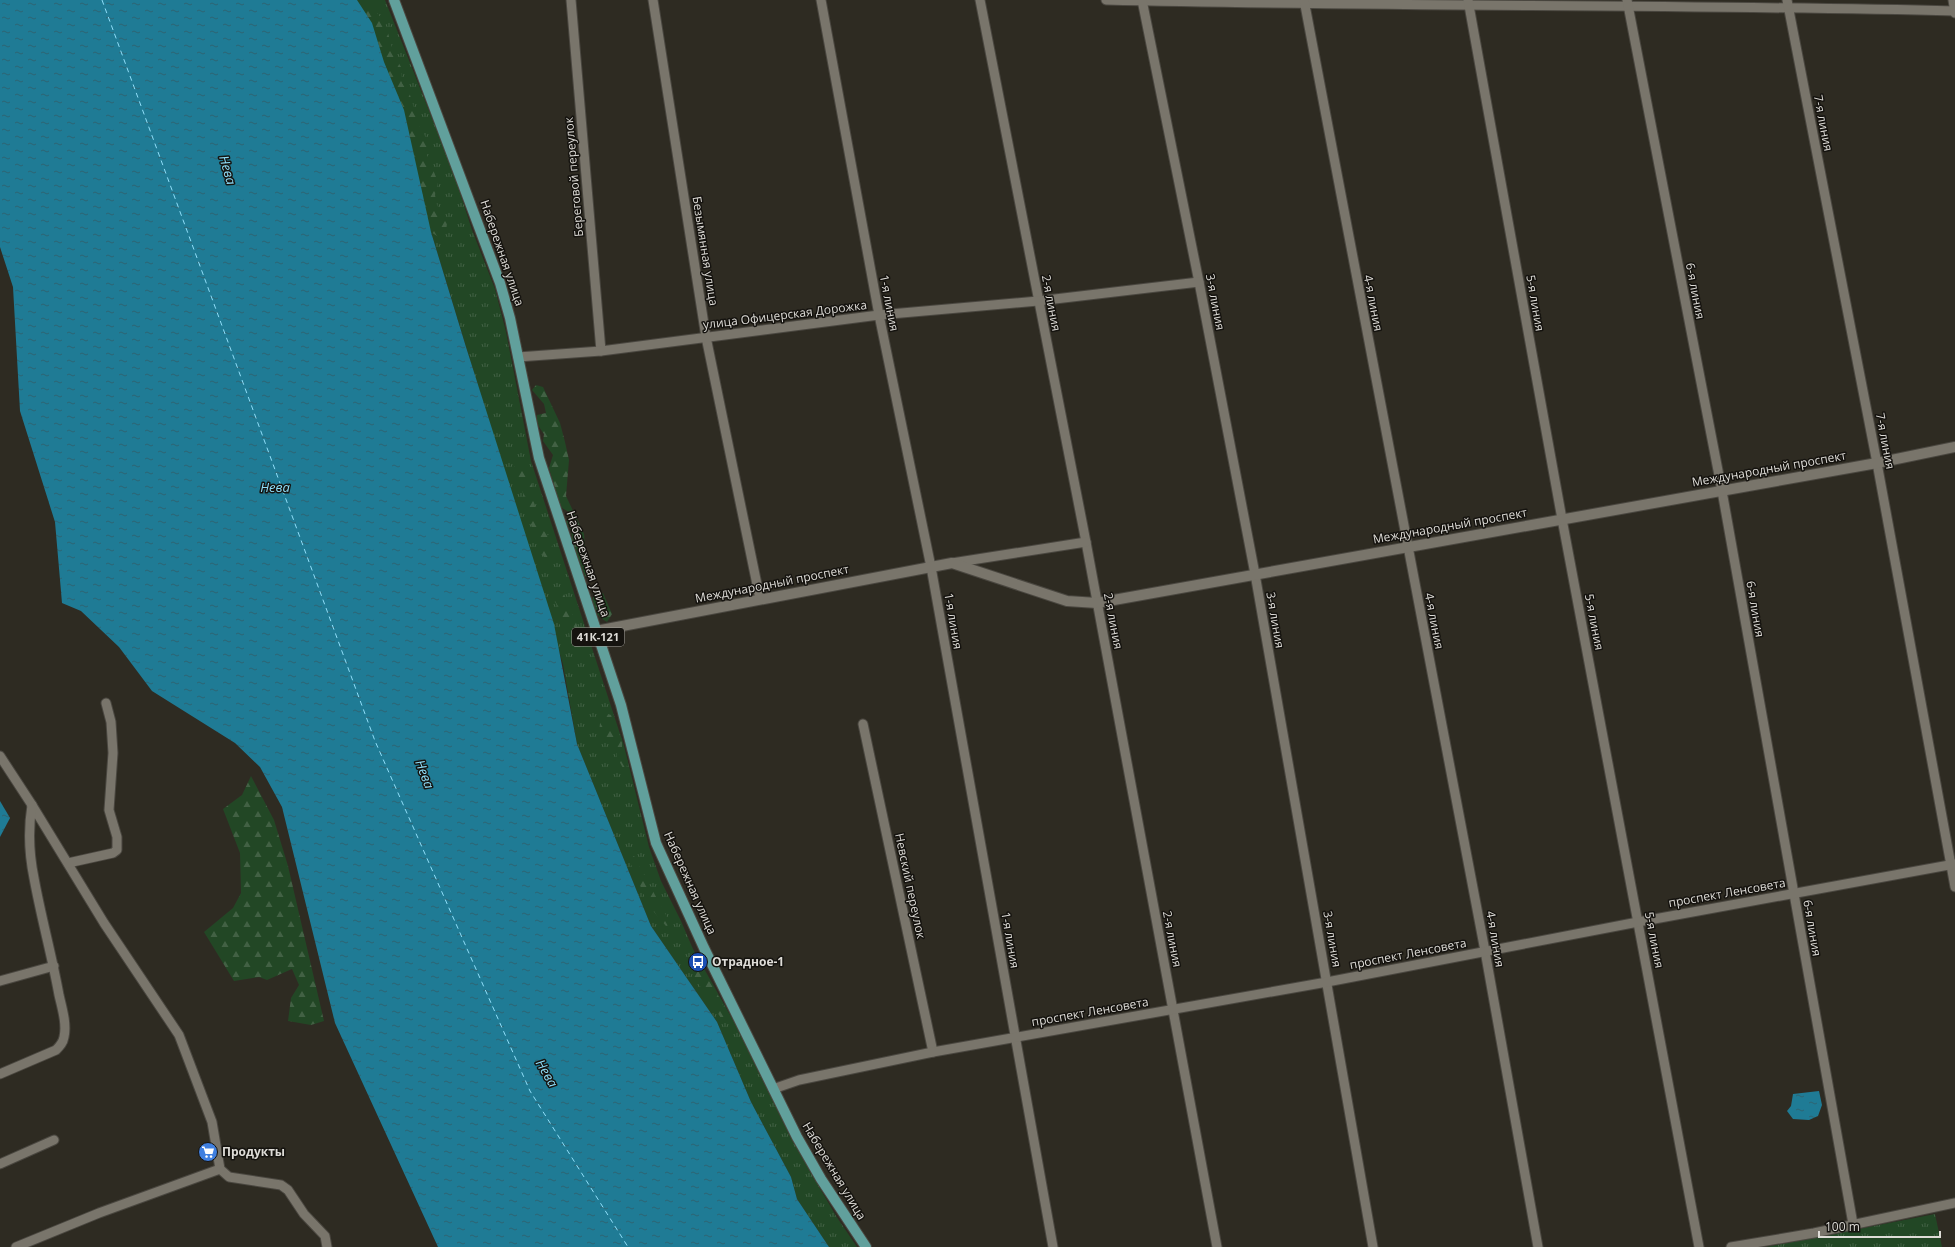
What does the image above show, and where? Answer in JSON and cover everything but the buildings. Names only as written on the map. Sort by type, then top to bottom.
[{"type":"main road","name":"Набережная улица","points":[[394,0],[491,257],[510,318],[539,458],[633,748],[656,844],[704,948],[797,1137],[821,1179],[866,1247]]},
{"type":"street","name":"Береговой переулок","points":[[571,0],[601,351]]},
{"type":"street","name":"Безымянная улица","points":[[653,0],[706,337],[760,599]]},
{"type":"street","name":"1-я линия","points":[[821,0],[879,316],[931,567],[1053,1247]]},
{"type":"street","name":"2-я линия","points":[[980,0],[1086,542],[1217,1247]]},
{"type":"street","points":[[1106,0],[1468,3],[1787,3],[1955,12],[1953,0]]},
{"type":"street","name":"3-я линия","points":[[1142,0],[1199,282],[1255,574],[1374,1247]]},
{"type":"street","name":"4-я линия","points":[[1304,2],[1485,951],[1538,1247]]},
{"type":"street","name":"5-я линия","points":[[1468,3],[1562,519],[1699,1247]]},
{"type":"street","name":"6-я линия","points":[[1627,3],[1722,491],[1853,1224]]},
{"type":"street","name":"7-я линия","points":[[1787,3],[1877,463],[1953,864],[1955,887]]},
{"type":"street","name":"улица Офицерская Дорожка","points":[[518,357],[601,351],[879,316],[1199,282]]},
{"type":"street","name":"Международный проспект","points":[[952,563],[1067,601],[1097,603],[1877,463],[1955,446]]},
{"type":"street","name":"Международный проспект","points":[[596,631],[952,563],[1086,542]]},
{"type":"street","points":[[68,863],[113,853],[117,850],[117,837],[109,810],[113,753],[111,722],[106,703]]},
{"type":"street","name":"Невский переулок","points":[[863,724],[933,1052]]},
{"type":"street","points":[[0,756],[32,805],[104,923],[179,1035],[212,1122],[220,1169],[229,1177],[282,1185],[288,1190],[304,1214],[325,1236],[326,1247]]},
{"type":"street","points":[[0,1074],[56,1050],[62,1044],[64,1036],[64,1021],[54,966],[33,871],[29,842],[32,805]]},
{"type":"street","name":"проспект Ленсовета","points":[[773,1088],[799,1080],[933,1052],[1327,982],[1638,922],[1953,864]]},
{"type":"street","points":[[0,981],[54,966]]},
{"type":"street","points":[[0,1164],[54,1140]]},
{"type":"street","points":[[16,1247],[99,1213],[220,1169]]},
{"type":"street","points":[[1731,1247],[1772,1241],[1955,1203]]},
{"type":"green space","points":[[357,0],[385,0],[453,171],[472,230],[495,289],[506,332],[531,461],[624,746],[649,847],[661,881],[693,949],[734,1022],[792,1140],[836,1216],[857,1247],[829,1247],[797,1199],[791,1177],[751,1102],[717,1022],[651,926],[577,744],[563,664],[431,232]]},
{"type":"green space","points":[[357,0],[368,0],[369,4],[385,22],[394,55],[401,67],[402,83],[410,95],[420,128],[425,136],[428,147],[427,155],[438,182],[435,195],[437,205],[447,223],[446,232],[440,238],[431,232],[404,110],[384,62],[372,23]]},
{"type":"green space","points":[[536,385],[543,387],[560,423],[569,460],[566,496],[584,534],[585,549],[592,573],[588,577],[585,576],[573,545],[571,530],[566,522],[570,517],[569,512],[562,508],[549,468],[553,455],[543,441],[544,434],[537,423],[537,415],[546,413],[544,404],[532,390]]},
{"type":"green space","points":[[516,462],[525,464],[528,470],[532,483],[537,518],[539,524],[552,543],[552,557],[549,559],[545,558],[539,550],[527,515],[525,498],[514,467]]},
{"type":"green space","points":[[554,588],[558,589],[564,594],[581,635],[584,646],[582,651],[579,652],[573,647],[568,629],[560,627],[560,610],[552,597]]},
{"type":"green space","points":[[603,593],[612,614],[607,622],[597,614],[593,608],[592,601],[593,597]]},
{"type":"green space","points":[[605,713],[611,715],[615,727],[622,739],[622,750],[628,761],[626,769],[623,768],[617,757],[616,744],[601,734],[600,723]]},
{"type":"green space","points":[[251,776],[274,820],[288,866],[324,1021],[311,1025],[288,1021],[291,998],[299,985],[292,969],[267,980],[259,977],[234,981],[204,932],[233,908],[241,893],[240,853],[223,809],[242,795]]},
{"type":"green space","points":[[634,856],[669,921],[669,925],[666,926],[649,906],[629,860]]},
{"type":"green space","points":[[694,966],[704,974],[715,990],[726,1013],[727,1019],[721,1018],[694,977],[691,969]]},
{"type":"green space","points":[[1935,1214],[1942,1247],[1766,1247]]},
{"type":"water","name":"Нева","points":[[0,0],[357,0],[372,23],[384,62],[404,110],[431,232],[554,624],[577,744],[651,926],[717,1022],[751,1102],[791,1177],[797,1199],[829,1247],[438,1247],[335,1023],[282,807],[260,767],[235,743],[152,691],[119,647],[81,611],[62,603],[55,522],[20,411],[13,287],[0,247]]},
{"type":"water","points":[[0,801],[10,818],[0,837]]},
{"type":"water","points":[[1819,1091],[1822,1105],[1818,1116],[1809,1120],[1793,1119],[1787,1111],[1791,1106],[1793,1094]]},
{"type":"ferry route","points":[[102,0],[375,741],[530,1091],[628,1247]]},
{"type":"place","name":"Отрадное-1","points":[[698,962]]},
{"type":"place","name":"Продукты","points":[[208,1152]]}]
